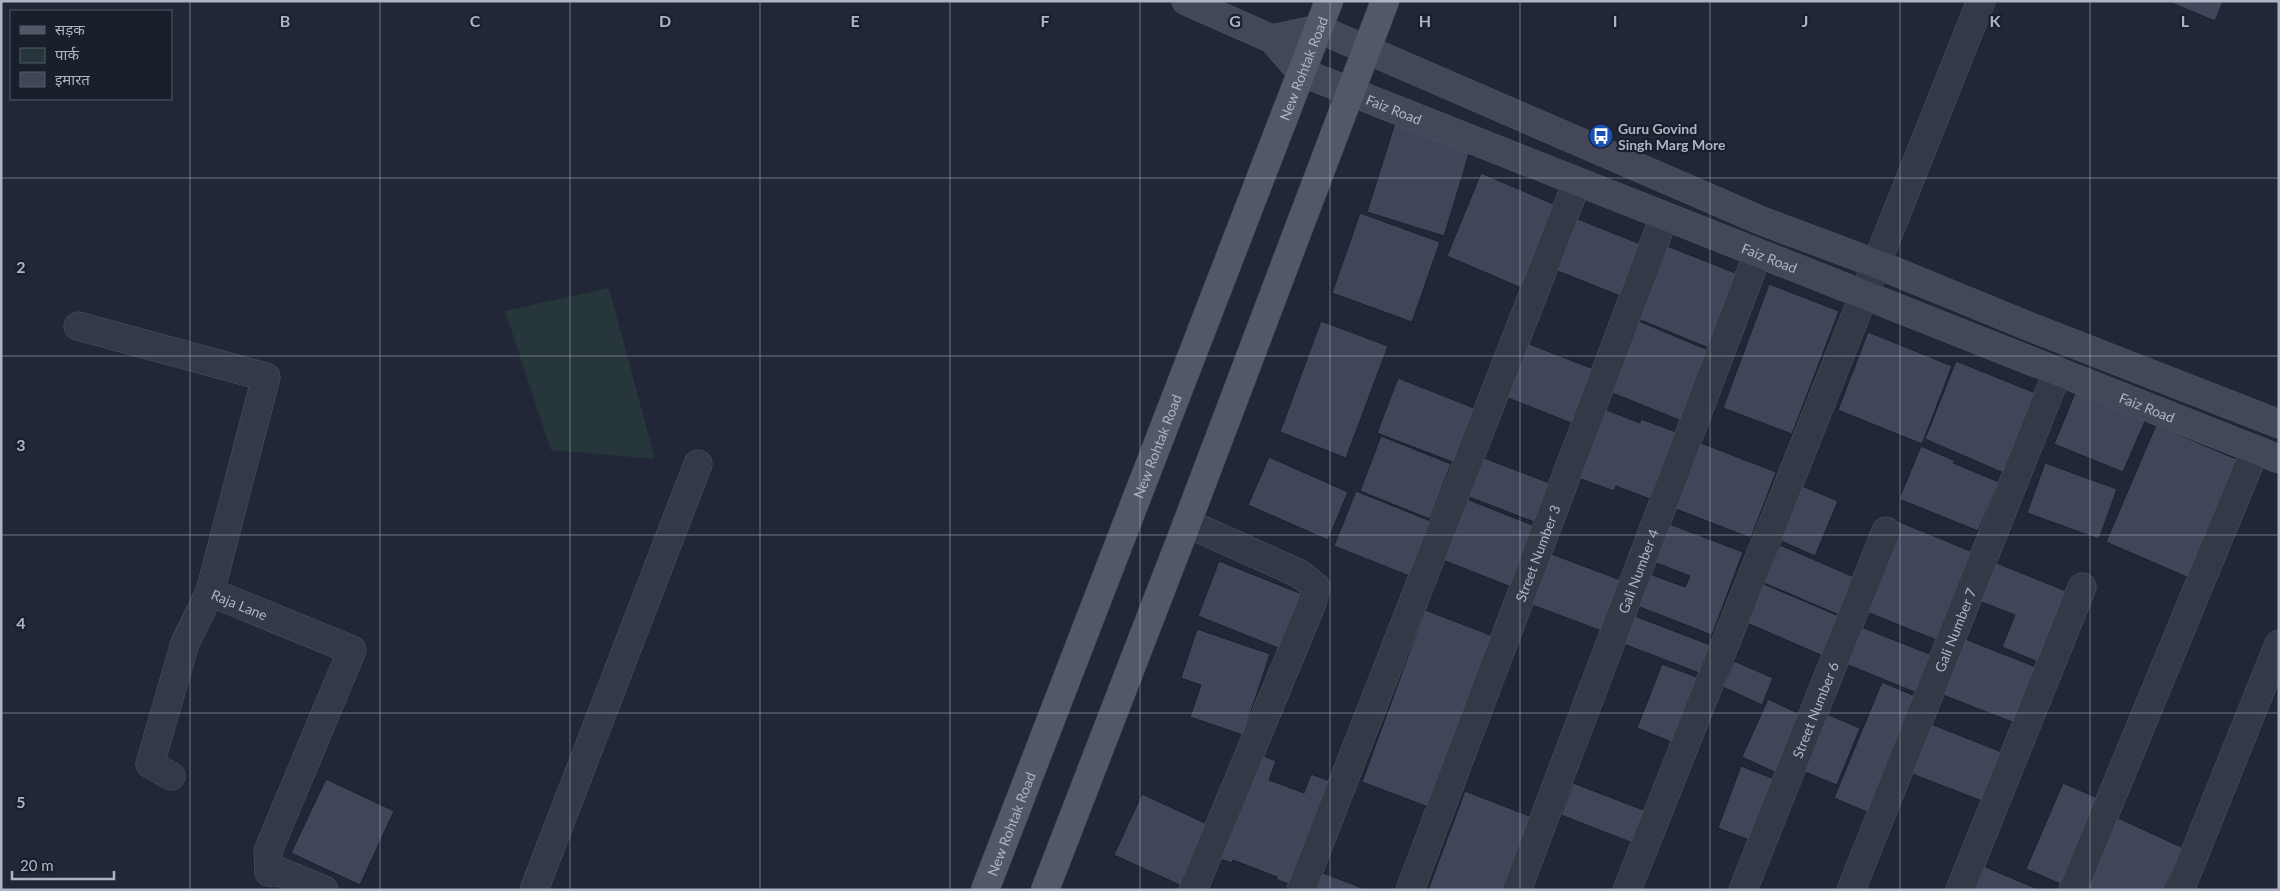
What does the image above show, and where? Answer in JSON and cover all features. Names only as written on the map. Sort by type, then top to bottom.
[{"type":"main road","name":"New Rohtak Road","points":[[985,890],[1329,1]]},
{"type":"main road","points":[[1045,890],[1187,523],[1385,1]]},
{"type":"street","name":"Faiz Road","points":[[1186,1],[1272,39],[1301,72],[2267,455]]},
{"type":"street","points":[[1627,890],[1863,294],[1878,264],[1981,1]]},
{"type":"street","points":[[1272,39],[1318,29],[1762,221],[1878,264],[2042,332],[2279,424]]},
{"type":"street","points":[[1300,890],[1577,182]]},
{"type":"street","name":"Street Number 3","points":[[1410,890],[1664,216]]},
{"type":"street","name":"Gali Number 4","points":[[1517,890],[1758,253]]},
{"type":"street","name":"Raja Lane","points":[[78,326],[266,377],[210,592],[352,650],[268,851],[265,881]]},
{"type":"street","name":"Gali Number 7","points":[[1851,890],[2058,371]]},
{"type":"street","points":[[2072,890],[2267,455]]},
{"type":"street","points":[[534,890],[698,464]]},
{"type":"street","points":[[1187,523],[1300,574],[1316,587],[1312,603],[1193,890]]},
{"type":"street","name":"Street Number 6","points":[[1743,890],[1886,532]]},
{"type":"street","points":[[1960,890],[2082,587]]},
{"type":"street","points":[[171,776],[150,764],[185,643],[210,592]]},
{"type":"street","points":[[2180,890],[2279,644]]},
{"type":"street","name":"Raja Lane","points":[[265,881],[280,872],[324,890]]},
{"type":"green space","points":[[609,288],[655,459],[551,450],[505,311]]},
{"type":"building","points":[[2167,1],[2223,1],[2215,21]]},
{"type":"building","points":[[1396,120],[1472,144],[1444,236],[1367,212]]},
{"type":"building","points":[[1481,173],[1558,206],[1524,289],[1447,256]]},
{"type":"building","points":[[1360,213],[1440,242],[1412,322],[1332,293]]},
{"type":"building","points":[[1575,218],[1643,245],[1623,297],[1555,270]]},
{"type":"building","points":[[1662,244],[1743,276],[1714,350],[1633,317]]},
{"type":"building","points":[[1769,284],[1839,311],[1792,434],[1723,408]]},
{"type":"building","points":[[1634,319],[1710,351],[1682,421],[1605,390]]},
{"type":"building","points":[[1321,321],[1388,346],[1346,458],[1280,432]]},
{"type":"building","points":[[1868,332],[1952,366],[1922,444],[1838,410]]},
{"type":"building","points":[[1524,342],[1601,372],[1579,426],[1503,396]]},
{"type":"building","points":[[1956,361],[2038,394],[2006,474],[1925,439]]},
{"type":"building","points":[[1398,378],[1479,410],[1458,464],[1377,433]]},
{"type":"building","points":[[2078,386],[2148,414],[2123,472],[2054,444]]},
{"type":"building","points":[[1599,407],[1640,423],[1641,419],[1676,432],[1650,499],[1616,486],[1614,491],[1573,476]]},
{"type":"building","points":[[2156,425],[2243,462],[2194,580],[2106,542]]},
{"type":"building","points":[[1381,436],[1451,464],[1430,519],[1360,491]]},
{"type":"building","points":[[1693,440],[1776,472],[1751,538],[1668,506]]},
{"type":"building","points":[[1921,446],[1955,461],[1953,463],[1999,482],[1978,531],[1899,499]]},
{"type":"building","points":[[1479,456],[1552,484],[1537,523],[1464,495]]},
{"type":"building","points":[[1269,457],[1348,492],[1328,540],[1248,505]]},
{"type":"building","points":[[2045,463],[2117,489],[2099,539],[2027,513]]},
{"type":"building","points":[[1802,486],[1838,501],[1815,556],[1779,540]]},
{"type":"building","points":[[1356,491],[1433,522],[1412,577],[1334,546]]},
{"type":"building","points":[[1459,496],[1537,527],[1514,588],[1435,557]]},
{"type":"building","points":[[1897,521],[1980,555],[1944,643],[1862,610]]},
{"type":"building","points":[[1664,522],[1743,552],[1712,635],[1632,604],[1644,572],[1685,587],[1690,576],[1649,560]]},
{"type":"building","points":[[1780,545],[1861,580],[1844,617],[1764,583]]},
{"type":"building","points":[[1546,552],[1626,582],[1607,633],[1527,603]]},
{"type":"building","points":[[1989,560],[2071,593],[2043,664],[2002,647],[2015,615],[1974,599]]},
{"type":"building","points":[[1219,561],[1302,594],[1281,649],[1198,616]]},
{"type":"building","points":[[1764,584],[1846,619],[1830,659],[1747,623]]},
{"type":"building","points":[[1425,610],[1493,636],[1431,808],[1362,782]]},
{"type":"building","points":[[1632,615],[1713,646],[1702,674],[1621,643]]},
{"type":"building","points":[[1856,625],[1937,657],[1922,695],[1841,662]]},
{"type":"building","points":[[1197,629],[1270,654],[1243,735],[1190,717],[1201,685],[1181,678]]},
{"type":"building","points":[[1960,637],[2041,669],[2020,725],[1938,693]]},
{"type":"building","points":[[1734,661],[1773,678],[1762,705],[1723,687]]},
{"type":"building","points":[[1662,664],[1704,680],[1679,745],[1637,728]]},
{"type":"building","points":[[1882,682],[1922,699],[1874,815],[1834,798]]},
{"type":"building","points":[[1768,699],[1804,716],[1779,774],[1742,757]]},
{"type":"building","points":[[1819,711],[1860,728],[1837,785],[1795,768]]},
{"type":"building","points":[[1926,722],[2009,755],[1990,804],[1907,772]]},
{"type":"building","points":[[1256,753],[1276,761],[1269,780],[1304,793],[1311,774],[1330,781],[1291,885],[1276,879],[1277,877],[1233,860],[1232,863],[1217,858]]},
{"type":"building","points":[[1741,766],[1780,781],[1757,843],[1718,828]]},
{"type":"building","points":[[326,779],[394,811],[360,885],[291,853]]},
{"type":"building","points":[[1573,783],[1646,811],[1633,843],[1561,815]]},
{"type":"building","points":[[2063,783],[2100,799],[2063,885],[2026,869]]},
{"type":"building","points":[[1465,791],[1537,819],[1510,890],[1428,890]]},
{"type":"building","points":[[1142,794],[1207,824],[1180,885],[1114,855]]},
{"type":"building","points":[[2116,817],[2183,848],[2164,890],[2083,890]]},
{"type":"building","points":[[1976,863],[2040,890],[1965,890]]},
{"type":"building","points":[[1313,869],[1367,890],[1305,890]]},
{"type":"place","name":"Guru Govind Singh Marg More","points":[[1601,136]]}]
